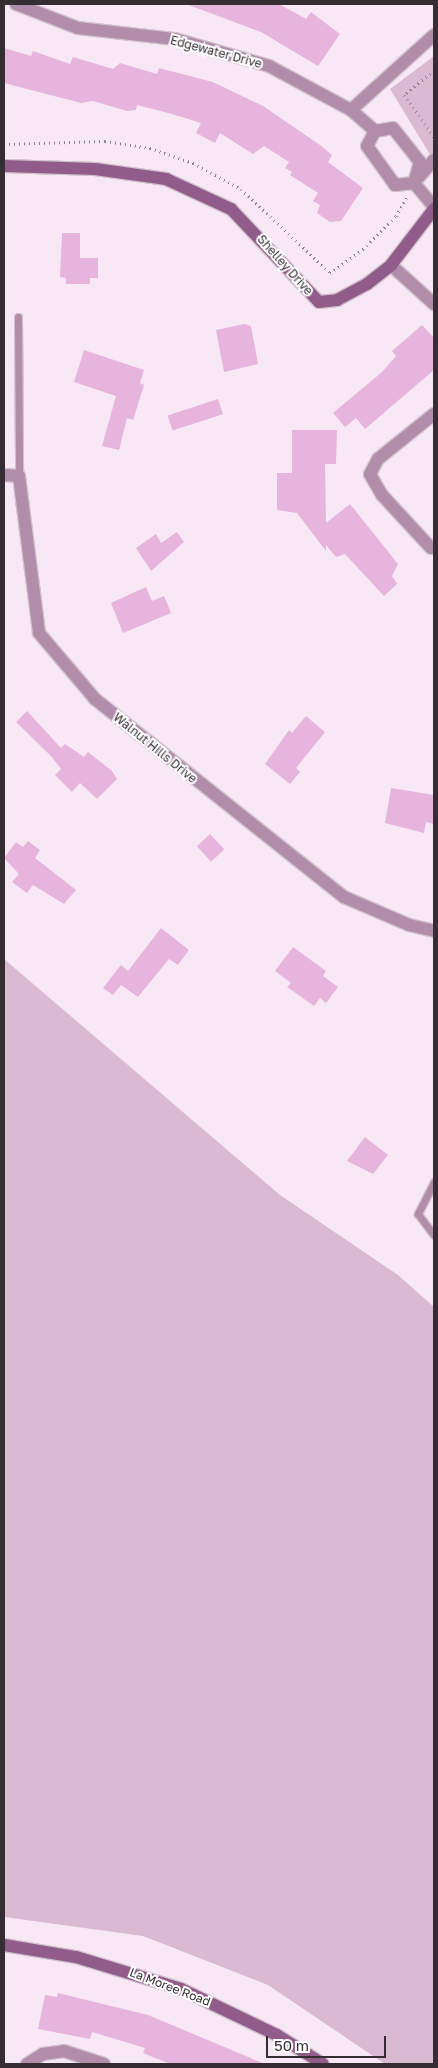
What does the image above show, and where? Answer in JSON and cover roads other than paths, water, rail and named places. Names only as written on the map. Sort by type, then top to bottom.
[{"type":"street","name":"Edgewater Drive","points":[[16,4],[78,28],[175,39],[269,66],[351,110],[375,131]]},
{"type":"street","points":[[351,110],[434,35]]},
{"type":"street","points":[[414,183],[420,162],[393,128],[375,131],[367,146],[395,185],[414,183],[434,160]]},
{"type":"street","name":"Shelley Drive","points":[[4,166],[95,168],[166,179],[231,209],[319,302],[338,300],[391,264],[434,208]]},
{"type":"street","points":[[414,183],[434,208]]},
{"type":"street","points":[[391,264],[434,304]]},
{"type":"street","points":[[430,548],[382,495],[370,474],[378,459],[434,414]]},
{"type":"street","points":[[4,475],[19,476]]},
{"type":"street","name":"Walnut Hills Drive","points":[[19,476],[38,632],[95,699],[344,897],[408,925],[434,931]]},
{"type":"street","name":"La Moree Road","points":[[4,1945],[76,1957],[181,1989],[238,2014],[323,2064]]},
{"type":"street","points":[[28,2064],[43,2054],[64,2051],[104,2064]]},
{"type":"lane","points":[[18,317],[19,476]]},
{"type":"lane","points":[[434,1182],[418,1214],[434,1235]]}]
